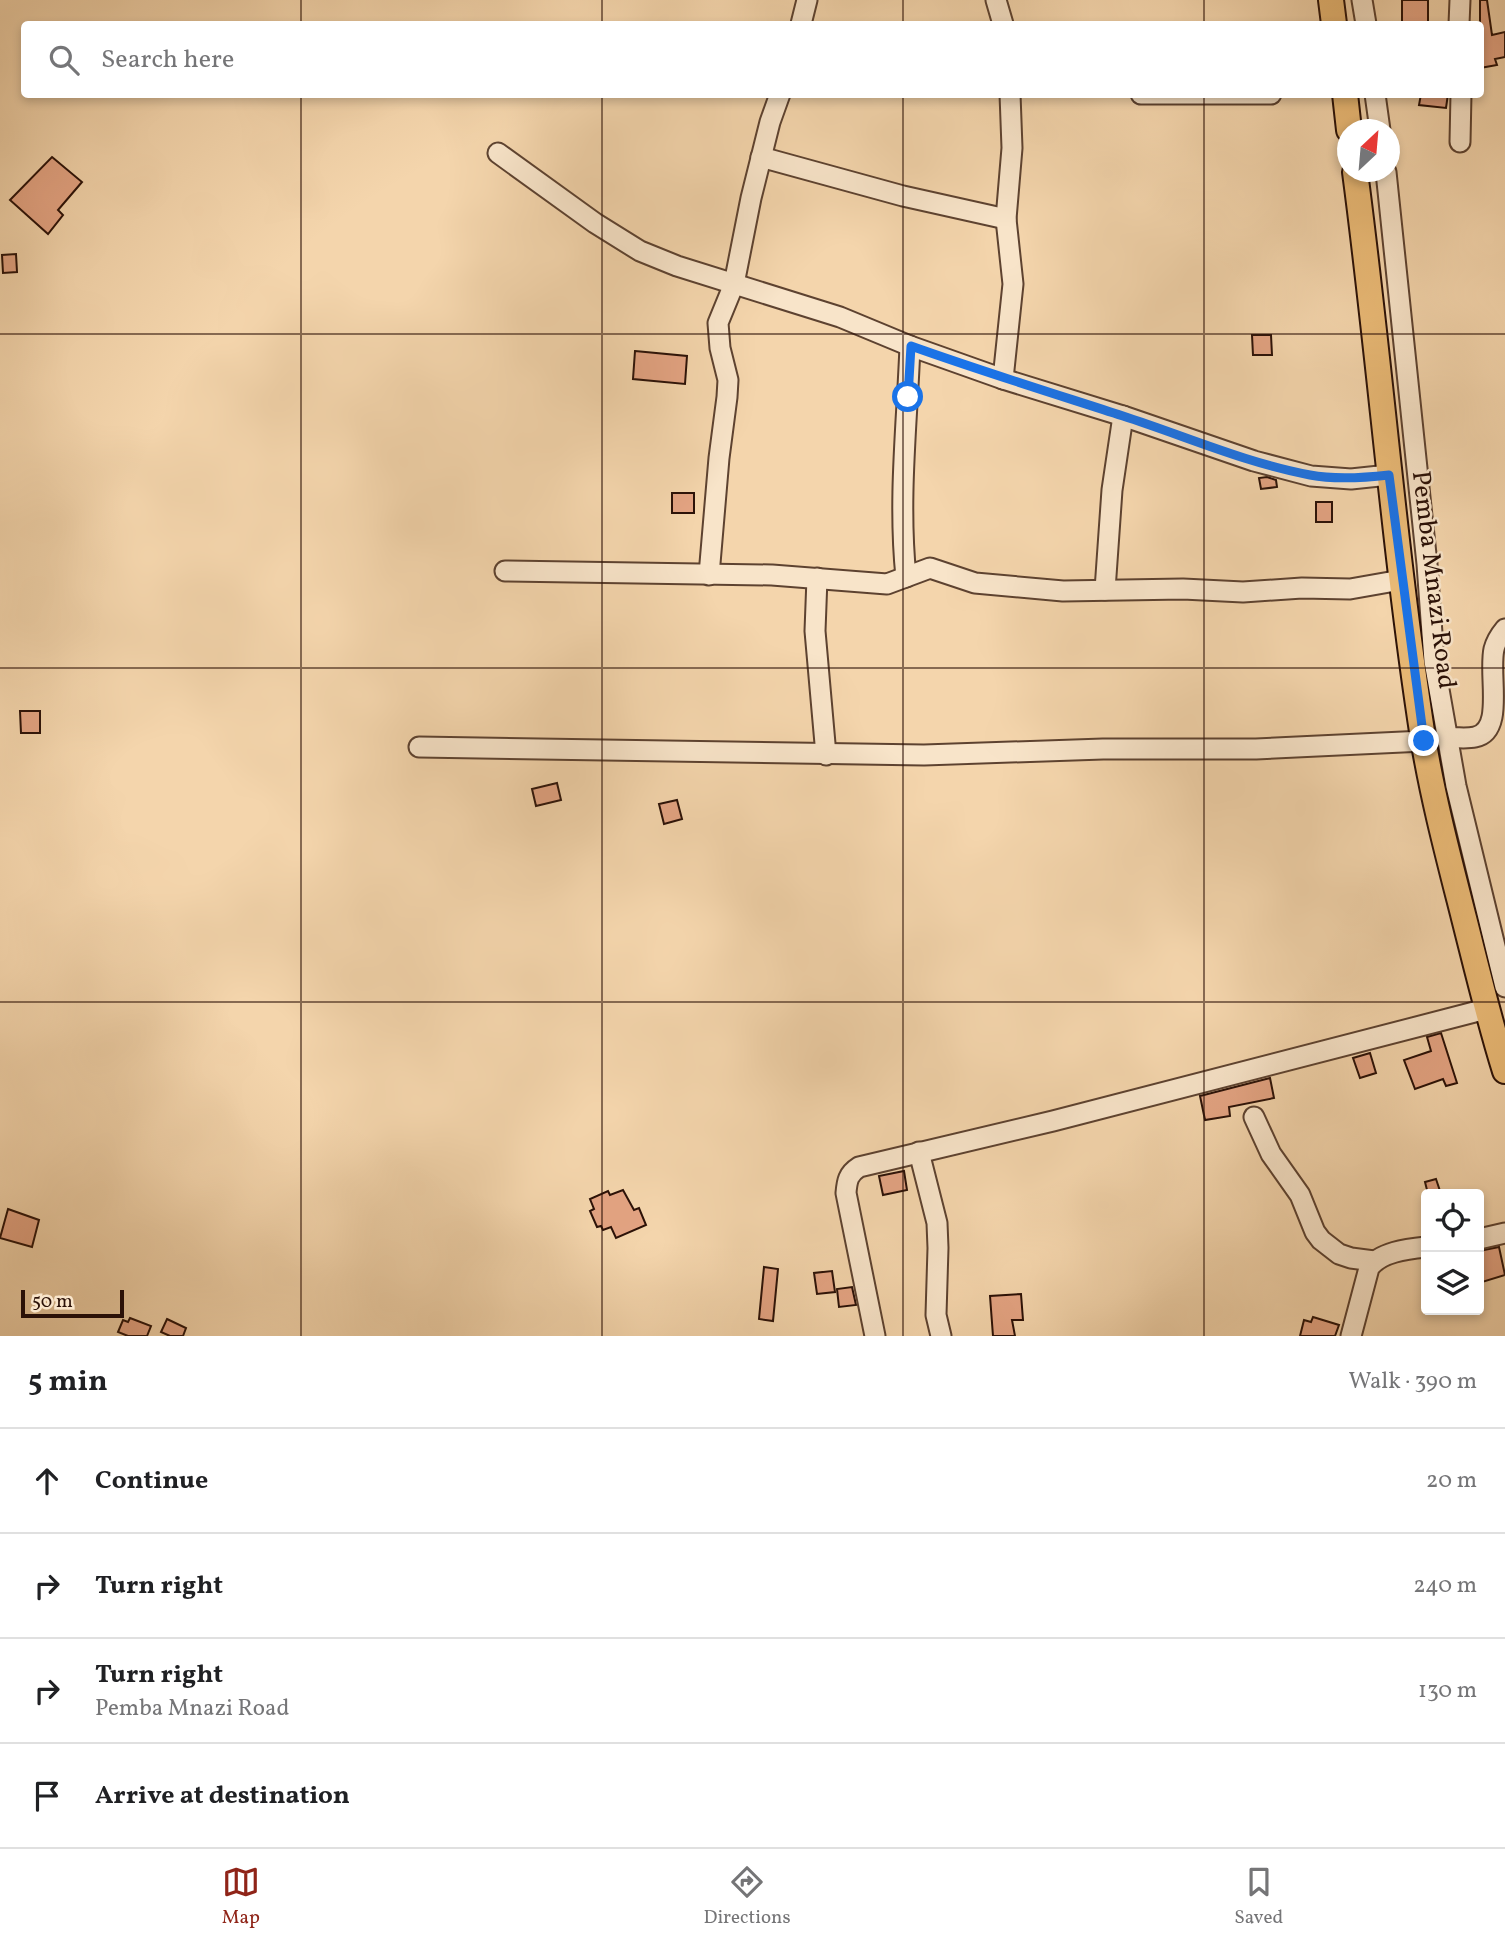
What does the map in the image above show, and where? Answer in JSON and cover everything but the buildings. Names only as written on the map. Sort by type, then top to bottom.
[{"type":"main road","points":[[1331,0],[1334,21]]},
{"type":"main road","points":[[1345,98],[1348,119]]},
{"type":"main road","name":"Pemba Mnazi Road","points":[[1356,182],[1372,297],[1401,580],[1435,739],[1446,846],[1486,1009],[1505,1071]]},
{"type":"street","points":[[803,21],[807,0]]},
{"type":"street","points":[[996,0],[1002,21]]},
{"type":"street","points":[[1362,0],[1366,21]]},
{"type":"street","points":[[1459,21],[1460,0]]},
{"type":"street","points":[[709,575],[727,388],[725,365],[717,334],[718,323],[734,284],[761,157],[779,98]]},
{"type":"street","points":[[1003,379],[1013,284],[1006,219],[1012,148],[1010,98]]},
{"type":"street","points":[[1376,98],[1378,119]]},
{"type":"street","points":[[1460,142],[1461,98]]},
{"type":"street","points":[[498,153],[595,223],[640,251],[677,266],[841,317],[1003,379],[1254,461],[1311,476],[1351,479],[1389,475]]},
{"type":"street","points":[[761,157],[903,196],[1006,219]]},
{"type":"street","points":[[1387,182],[1427,564],[1434,661],[1435,739],[1456,786],[1505,987]]},
{"type":"street","points":[[906,577],[901,533],[902,471],[911,346]]},
{"type":"street","points":[[1105,590],[1112,490],[1123,416]]},
{"type":"street","points":[[505,571],[817,578],[887,584],[930,568],[975,583],[1063,591],[1183,589],[1243,592],[1302,588],[1350,589],[1401,580]]},
{"type":"street","points":[[817,578],[815,631],[826,755]]},
{"type":"street","points":[[419,747],[924,755],[1103,749],[1256,749],[1476,737],[1493,728],[1497,718],[1493,650],[1505,629]]},
{"type":"street","points":[[875,1336],[846,1193],[851,1172],[859,1167],[1053,1121],[1486,1009]]},
{"type":"street","points":[[1254,1117],[1271,1154],[1300,1195],[1321,1240],[1339,1254],[1374,1261]]},
{"type":"street","points":[[919,1152],[937,1223],[936,1315],[941,1336]]},
{"type":"street","points":[[1484,1238],[1505,1233]]},
{"type":"street","points":[[1351,1336],[1369,1268],[1374,1261],[1386,1255],[1421,1248]]},
{"type":"route","points":[[908,397],[911,346],[1254,461],[1311,476],[1351,479],[1389,475],[1424,741]]}]
